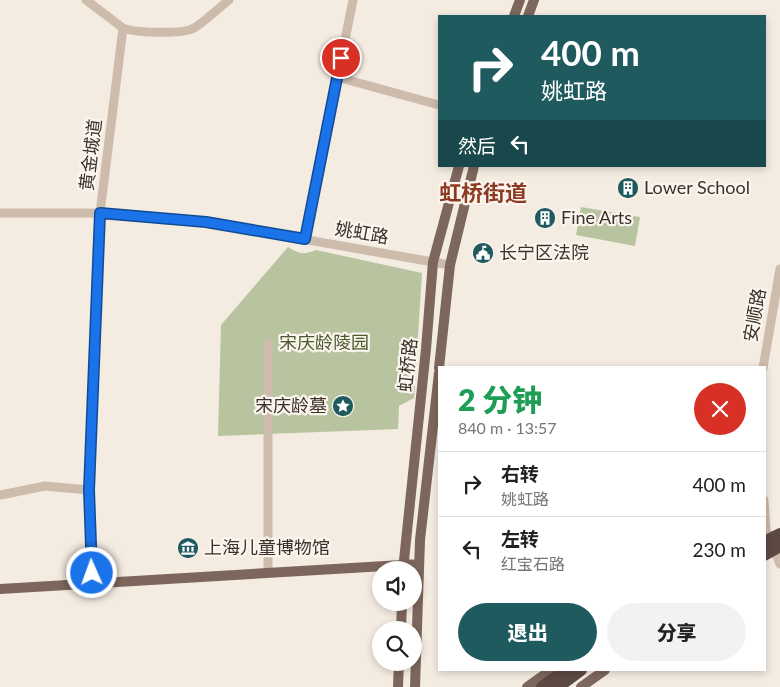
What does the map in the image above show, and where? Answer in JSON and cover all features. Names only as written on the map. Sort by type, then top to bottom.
[{"type":"highway","points":[[542,687],[565,671]]},
{"type":"highway","points":[[558,687],[581,671]]},
{"type":"main road","points":[[514,15],[520,0]]},
{"type":"main road","points":[[528,15],[534,0]]},
{"type":"main road","name":"虹桥路","points":[[405,561],[433,262],[459,167]]},
{"type":"main road","name":"虹桥路","points":[[439,366],[450,265],[474,167]]},
{"type":"main road","name":"虹桥路","points":[[419,561],[438,383]]},
{"type":"main road","points":[[0,589],[93,585],[268,573],[372,569]]},
{"type":"main road","name":"虹桥路","points":[[415,687],[417,611]]},
{"type":"main road","points":[[398,687],[399,671]]},
{"type":"main road","points":[[527,687],[550,671]]},
{"type":"main road","points":[[581,687],[605,671]]},
{"type":"street","points":[[86,0],[123,28],[158,33],[192,29],[229,0]]},
{"type":"street","points":[[305,239],[353,0]]},
{"type":"street","name":"黄金城道","points":[[93,585],[89,490],[100,213],[123,28]]},
{"type":"street","points":[[337,77],[438,105]]},
{"type":"street","name":"姚虹路","points":[[0,213],[100,213],[206,222],[450,265]]},
{"type":"street","name":"安顺路","points":[[763,366],[780,269]]},
{"type":"street","points":[[268,342],[268,573]]},
{"type":"street","points":[[0,495],[45,486],[89,490]]},
{"type":"street","points":[[771,537],[780,564]]},
{"type":"green space","points":[[581,207],[640,217],[635,246],[576,235]]},
{"type":"green space","name":"宋庆龄陵园","points":[[288,247],[302,253],[316,250],[422,273],[414,398],[399,406],[398,429],[218,436],[221,325]]},
{"type":"shaded area","points":[[256,399],[321,400],[320,414],[255,412]]},
{"type":"place","name":"Lower School","points":[[628,188]]},
{"type":"place","name":"Fine Arts","points":[[545,218]]},
{"type":"place","name":"长宁区法院","points":[[483,253]]},
{"type":"place","name":"宋庆龄墓","points":[[343,406]]},
{"type":"place","name":"上海儿童博物馆","points":[[188,548]]},
{"type":"district","name":"虹桥街道","points":[[483,193]]},
{"type":"route","points":[[92,573],[89,490],[100,213],[206,222],[305,239],[341,58]]}]
